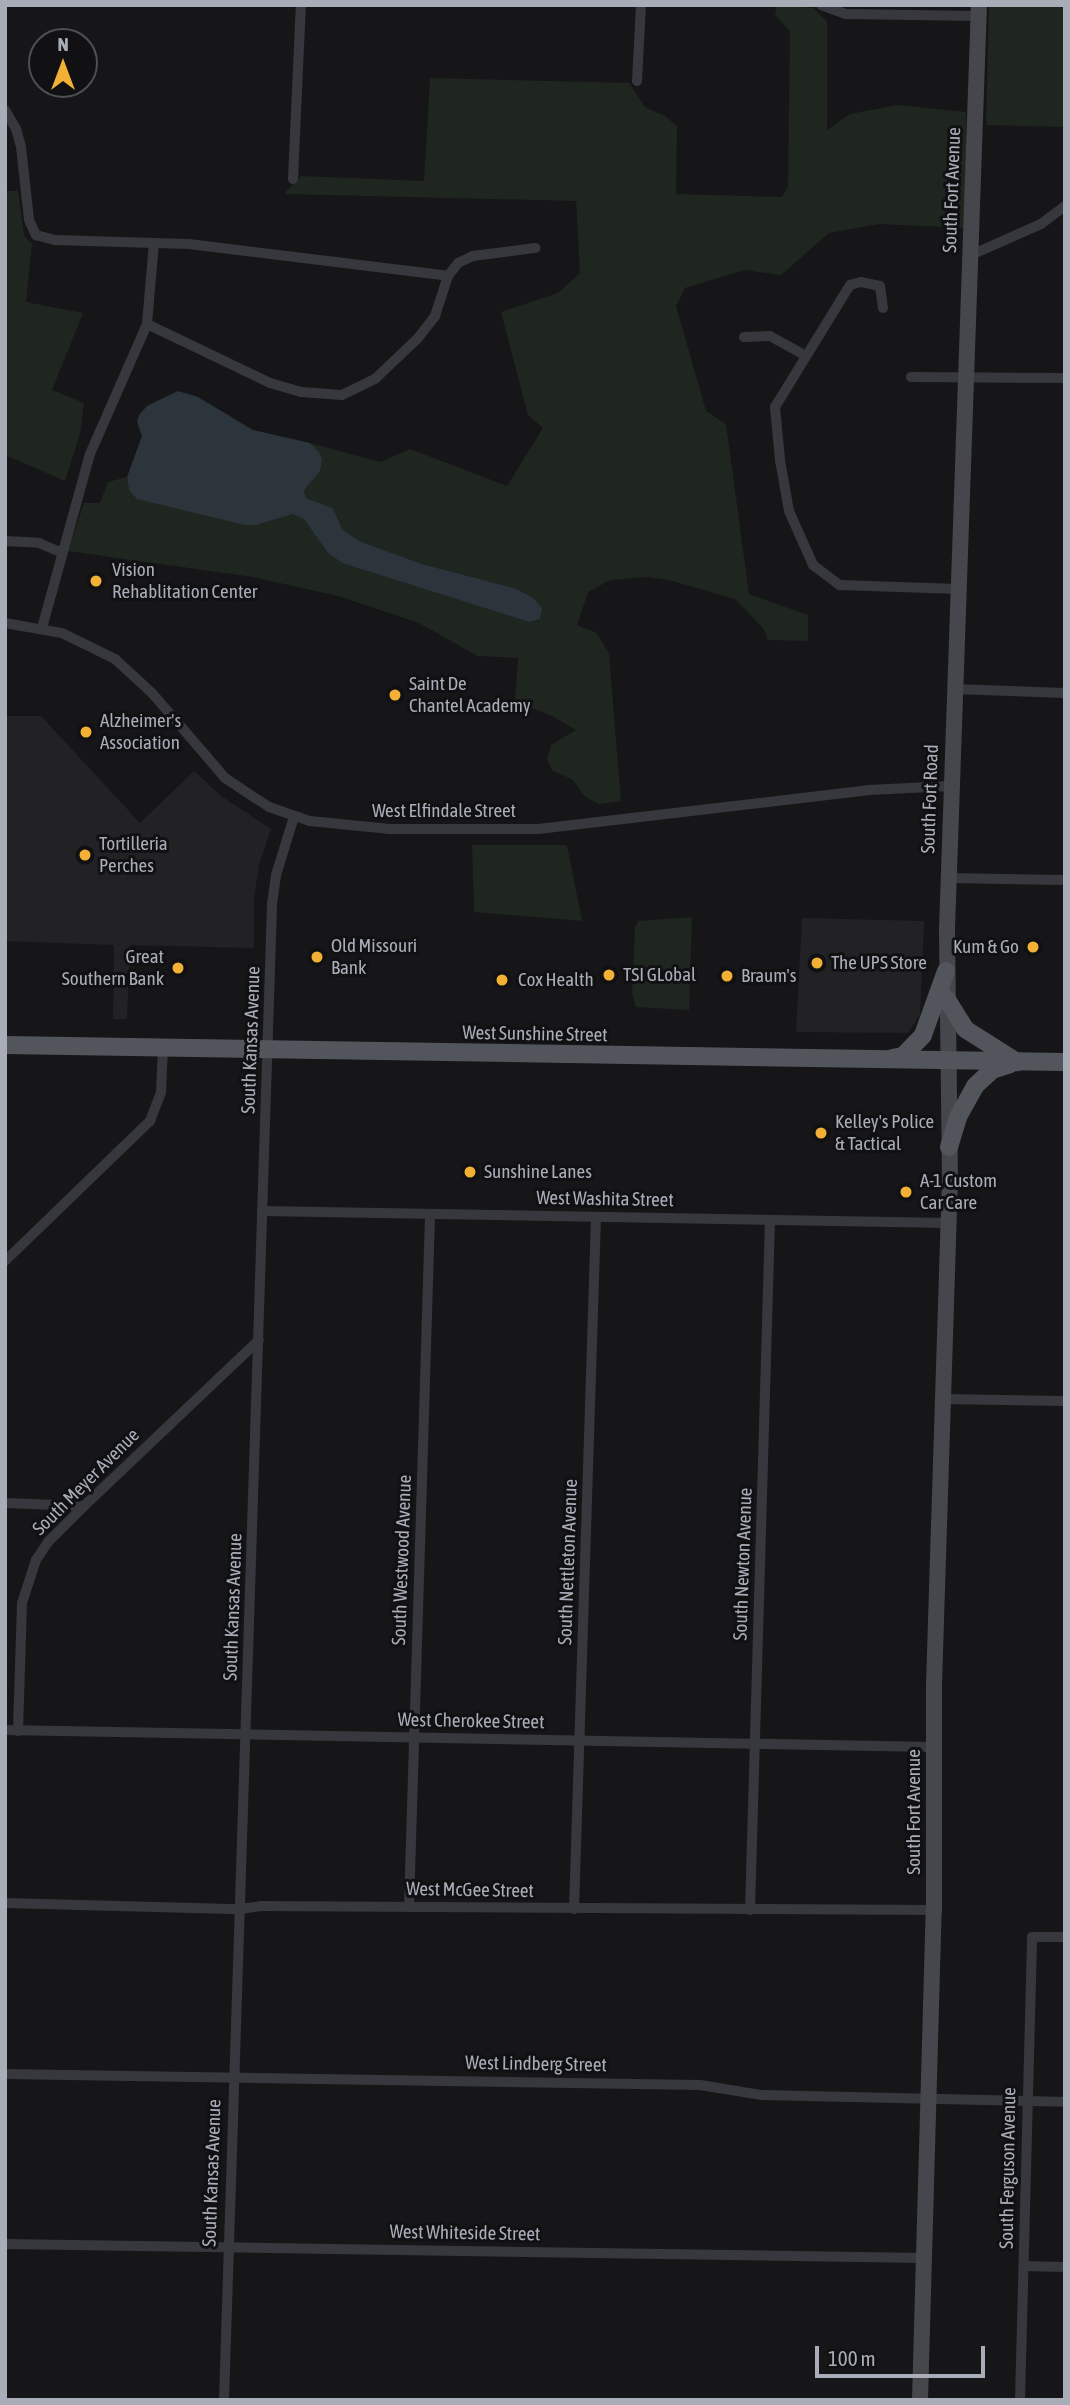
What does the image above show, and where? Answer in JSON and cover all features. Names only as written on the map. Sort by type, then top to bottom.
[{"type":"main road","points":[[867,1061],[903,1056],[918,1042],[932,1016],[946,971]]},
{"type":"main road","points":[[946,998],[965,1029],[1017,1062]]},
{"type":"main road","name":"West Sunshine Street","points":[[5,1045],[867,1061],[1065,1062]]},
{"type":"main road","points":[[949,1147],[958,1117],[975,1086],[992,1070],[1017,1062]]},
{"type":"street","points":[[293,179],[301,5]]},
{"type":"street","points":[[637,81],[641,5]]},
{"type":"street","points":[[821,6],[846,14],[979,10]]},
{"type":"street","name":"South Fort Avenue","points":[[967,376],[979,10]]},
{"type":"street","points":[[5,110],[16,129],[29,220],[36,235],[55,240],[189,244],[448,276]]},
{"type":"street","points":[[971,255],[1041,224],[1065,206]]},
{"type":"street","points":[[42,628],[81,481],[102,421],[147,324],[154,243]]},
{"type":"street","points":[[147,324],[270,383],[302,392],[342,395],[375,379],[418,338],[442,302],[452,268],[465,259],[535,248]]},
{"type":"street","points":[[883,308],[880,286],[861,282],[850,285],[804,355],[775,407],[780,460],[789,511],[813,565],[840,585],[958,589]]},
{"type":"street","points":[[744,337],[770,336],[804,355]]},
{"type":"street","name":"South Fort Road","points":[[948,1223],[948,878],[967,376]]},
{"type":"street","points":[[911,377],[1065,378]]},
{"type":"street","points":[[5,541],[39,543],[62,553]]},
{"type":"street","name":"West Elfindale Street","points":[[5,623],[42,628],[81,640],[116,659],[152,693],[225,778],[253,798],[294,817],[367,828],[538,829],[868,790],[951,786]]},
{"type":"street","points":[[955,689],[1065,692]]},
{"type":"street","name":"South Kansas Avenue","points":[[224,2400],[274,888],[294,817]]},
{"type":"street","points":[[948,878],[1065,880]]},
{"type":"street","points":[[5,1261],[150,1121],[160,1100],[163,1048]]},
{"type":"street","name":"West Washita Street","points":[[262,1211],[948,1223]]},
{"type":"street","name":"South Westwood Avenue","points":[[409,1907],[430,1214]]},
{"type":"street","name":"South Nettleton Avenue","points":[[574,1909],[596,1217]]},
{"type":"street","name":"South Newton Avenue","points":[[750,1910],[770,1220]]},
{"type":"street","name":"South Fort Avenue","points":[[920,2400],[930,2099],[942,1399],[948,1223]]},
{"type":"street","name":"South Meyer Avenue","points":[[18,1731],[21,1614],[27,1580],[48,1542],[259,1340]]},
{"type":"street","points":[[942,1399],[1065,1401]]},
{"type":"street","points":[[5,1503],[84,1506]]},
{"type":"street","name":"West Cherokee Street","points":[[5,1730],[935,1747]]},
{"type":"street","name":"West McGee Street","points":[[5,1903],[240,1909],[409,1907],[934,1910]]},
{"type":"street","name":"South Ferguson Avenue","points":[[1020,2400],[1032,1937],[1065,1937]]},
{"type":"street","name":"West Lindberg Street","points":[[5,2074],[700,2085],[762,2095],[1065,2102]]},
{"type":"street","name":"West Whiteside Street","points":[[5,2244],[925,2258]]},
{"type":"street","points":[[1024,2266],[1065,2267]]},
{"type":"shaded area","points":[[777,5],[814,8],[827,22],[827,130],[850,114],[898,105],[966,112],[967,228],[879,224],[829,233],[781,275],[745,270],[685,288],[676,306],[706,411],[726,424],[749,594],[808,615],[808,641],[768,640],[763,628],[735,599],[669,580],[647,577],[610,580],[588,592],[577,625],[597,633],[609,654],[621,801],[599,804],[584,796],[573,780],[552,770],[547,759],[551,745],[576,730],[552,716],[515,701],[518,658],[478,656],[419,623],[338,596],[253,577],[68,551],[84,503],[100,503],[108,482],[127,477],[129,490],[245,525],[258,525],[293,514],[304,518],[328,553],[342,563],[529,622],[540,619],[514,588],[422,564],[359,541],[342,529],[333,508],[306,498],[304,490],[310,482],[319,452],[310,443],[380,462],[410,449],[507,486],[543,428],[528,415],[501,312],[558,293],[580,273],[576,201],[284,194],[301,176],[424,181],[430,78],[629,83],[645,107],[665,116],[677,126],[676,194],[782,197],[788,187],[790,31],[775,15]]},
{"type":"shaded area","points":[[989,5],[1065,5],[1065,127],[986,125]]},
{"type":"shaded area","points":[[5,191],[18,191],[24,236],[32,244],[26,302],[83,313],[52,390],[84,403],[80,434],[65,481],[5,455]]},
{"type":"shaded area","points":[[178,391],[198,397],[253,430],[310,443],[319,452],[322,460],[320,471],[304,490],[306,498],[333,508],[342,529],[359,541],[422,564],[514,588],[533,598],[542,608],[540,619],[529,622],[342,563],[328,553],[304,519],[293,514],[257,525],[245,525],[137,499],[129,490],[127,477],[142,436],[137,422],[139,415],[147,406]]},
{"type":"shaded area","points":[[5,716],[41,716],[140,823],[194,771],[221,796],[271,829],[259,865],[254,898],[254,948],[130,945],[127,1019],[113,1019],[114,945],[5,941]]},
{"type":"shaded area","points":[[472,845],[567,845],[582,921],[474,912]]},
{"type":"shaded area","points":[[692,917],[689,1010],[636,1007],[632,993],[635,927],[638,921]]},
{"type":"shaded area","points":[[802,918],[924,921],[920,1015],[908,1033],[796,1032]]},
{"type":"place","name":"Vision Rehablitation Center","points":[[96,581]]},
{"type":"place","name":"Saint De Chantel Academy","points":[[395,695]]},
{"type":"place","name":"Alzheimer's Association","points":[[86,732]]},
{"type":"place","name":"Tortilleria Perches","points":[[85,855]]},
{"type":"place","name":"Kum & Go","points":[[1033,947]]},
{"type":"place","name":"Old Missouri Bank","points":[[317,957]]},
{"type":"place","name":"The UPS Store","points":[[817,963]]},
{"type":"place","name":"Great Southern Bank","points":[[178,968]]},
{"type":"place","name":"TSI GLobal","points":[[609,975]]},
{"type":"place","name":"Braum's","points":[[727,976]]},
{"type":"place","name":"Cox Health","points":[[502,980]]},
{"type":"place","name":"Kelley's Police & Tactical","points":[[821,1133]]},
{"type":"place","name":"Sunshine Lanes","points":[[470,1172]]},
{"type":"place","name":"A-1 Custom Car Care","points":[[906,1192]]}]
